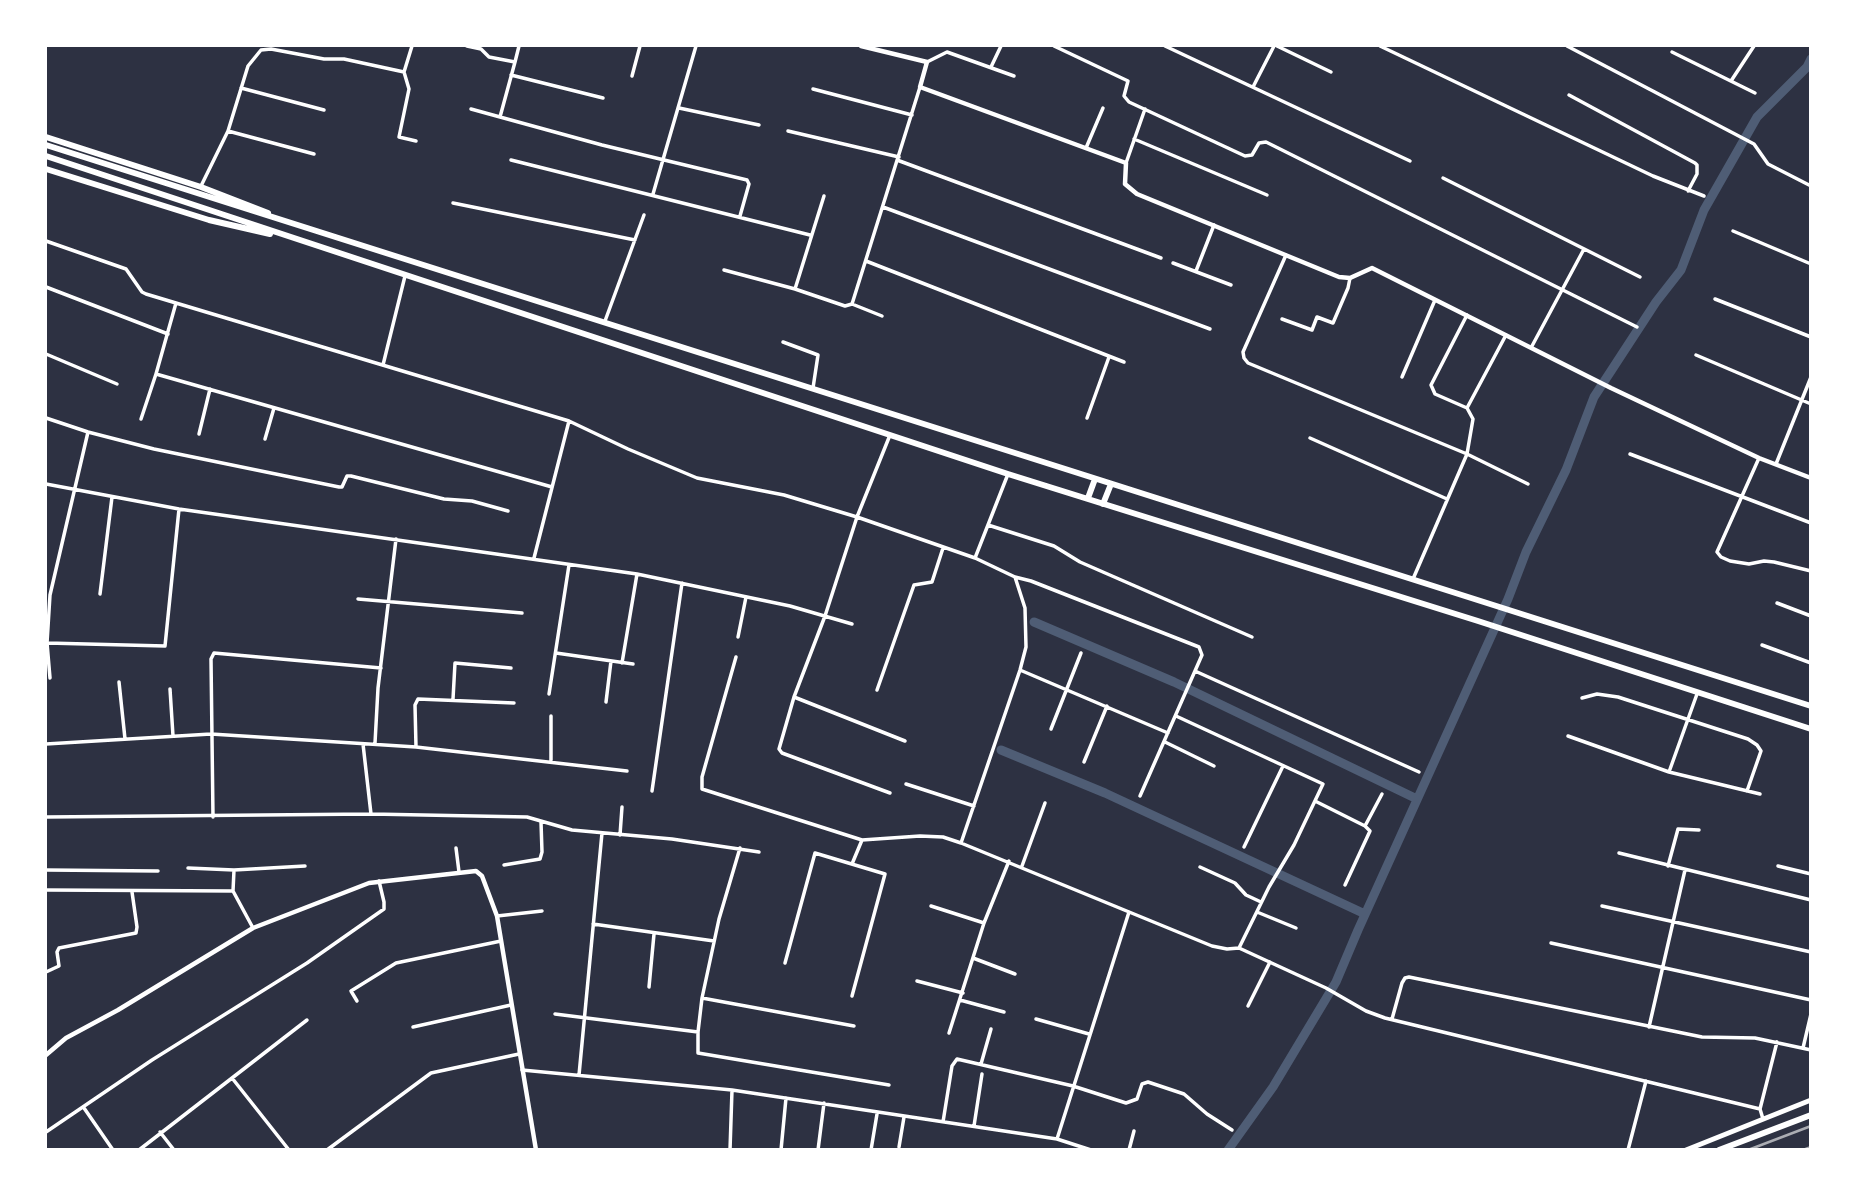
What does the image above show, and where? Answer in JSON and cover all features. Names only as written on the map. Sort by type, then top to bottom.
[{"type":"main road","points":[[46,138],[201,187],[254,206],[282,220]]},
{"type":"main road","points":[[46,145],[1811,706]]},
{"type":"main road","points":[[46,156],[1008,474],[1478,621],[1811,729]]},
{"type":"main road","points":[[46,169],[209,220],[289,238]]},
{"type":"main road","points":[[1088,498],[1095,479]]},
{"type":"main road","points":[[1103,504],[1111,484]]},
{"type":"main road","points":[[1686,1150],[1811,1100]]},
{"type":"main road","points":[[1719,1150],[1811,1115]]},
{"type":"street","points":[[412,46],[404,72],[409,89],[399,137],[416,141]]},
{"type":"street","points":[[467,46],[481,49],[489,57],[515,62]]},
{"type":"street","points":[[500,117],[519,46]]},
{"type":"street","points":[[632,76],[640,46]]},
{"type":"street","points":[[653,194],[696,46]]},
{"type":"street","points":[[860,46],[927,62],[947,52],[1014,76]]},
{"type":"street","points":[[991,67],[1001,46]]},
{"type":"street","points":[[1054,46],[1125,79],[1128,84],[1124,92],[1126,99],[1145,109],[1245,156],[1252,155],[1259,143],[1266,142],[1637,327]]},
{"type":"street","points":[[1166,46],[1410,161]]},
{"type":"street","points":[[1253,87],[1275,46],[1331,72]]},
{"type":"street","points":[[1380,46],[1565,135],[1688,191],[1704,195]]},
{"type":"street","points":[[1567,46],[1751,143],[1760,149],[1768,164],[1811,186]]},
{"type":"street","points":[[1731,81],[1754,46]]},
{"type":"street","points":[[201,187],[228,131],[248,66],[261,50],[272,47],[404,72]]},
{"type":"street","points":[[1672,52],[1755,93]]},
{"type":"street","points":[[852,304],[927,62]]},
{"type":"street","points":[[511,75],[603,98]]},
{"type":"street","points":[[920,86],[1126,163]]},
{"type":"street","points":[[241,88],[324,110]]},
{"type":"street","points":[[813,89],[912,115]]},
{"type":"street","points":[[1569,94],[1695,163],[1697,174],[1688,191]]},
{"type":"street","points":[[679,108],[759,125]]},
{"type":"street","points":[[1086,148],[1103,108]]},
{"type":"street","points":[[471,109],[663,161],[747,180],[749,184],[740,216]]},
{"type":"street","points":[[1145,109],[1126,163],[1124,177],[1128,188],[1339,277],[1350,278],[1372,268],[1611,388],[1759,458],[1811,478]]},
{"type":"street","points":[[228,131],[314,154]]},
{"type":"street","points":[[788,131],[898,159],[1161,258]]},
{"type":"street","points":[[1135,139],[1267,195]]},
{"type":"street","points":[[511,160],[810,234]]},
{"type":"street","points":[[1443,178],[1640,277]]},
{"type":"street","points":[[794,289],[824,196]]},
{"type":"street","points":[[453,202],[635,240]]},
{"type":"street","points":[[883,207],[1210,330]]},
{"type":"street","points":[[604,324],[644,215]]},
{"type":"street","points":[[1196,271],[1214,225]]},
{"type":"street","points":[[1733,231],[1811,264]]},
{"type":"street","points":[[46,242],[126,269],[142,292],[569,421],[697,478],[784,495],[858,517],[975,558],[1015,578],[1031,581],[1202,650],[1140,796]]},
{"type":"street","points":[[1532,346],[1584,248]]},
{"type":"street","points":[[1286,255],[1243,352],[1248,363],[1467,454],[1528,484]]},
{"type":"street","points":[[866,261],[1124,362]]},
{"type":"street","points":[[1173,263],[1231,285]]},
{"type":"street","points":[[724,271],[794,289],[845,306],[852,304],[882,316]]},
{"type":"street","points":[[383,365],[405,276]]},
{"type":"street","points":[[1282,319],[1312,330],[1317,317],[1332,323],[1350,278]]},
{"type":"street","points":[[46,287],[167,334]]},
{"type":"street","points":[[1402,377],[1436,298]]},
{"type":"street","points":[[1715,299],[1811,337]]},
{"type":"street","points":[[141,419],[176,303]]},
{"type":"street","points":[[1413,579],[1467,454],[1473,419],[1467,408],[1435,394],[1431,384],[1467,315]]},
{"type":"street","points":[[1467,408],[1507,334]]},
{"type":"street","points":[[783,342],[818,355],[812,390]]},
{"type":"street","points":[[46,354],[117,384]]},
{"type":"street","points":[[1696,355],[1811,404]]},
{"type":"street","points":[[1087,418],[1109,356]]},
{"type":"street","points":[[156,374],[552,487]]},
{"type":"street","points":[[1776,464],[1811,377]]},
{"type":"street","points":[[199,434],[210,389]]},
{"type":"street","points":[[265,439],[274,408]]},
{"type":"street","points":[[46,418],[155,449],[340,488],[346,476],[351,476],[444,499],[472,501],[509,510]]},
{"type":"street","points":[[534,558],[569,421]]},
{"type":"street","points":[[50,678],[47,643],[50,595],[88,432]]},
{"type":"street","points":[[890,435],[794,697],[779,750],[890,793]]},
{"type":"street","points":[[1310,438],[1447,499]]},
{"type":"street","points":[[1630,454],[1811,523]]},
{"type":"street","points":[[1759,458],[1717,552],[1721,558],[1730,561],[1749,564],[1774,562],[1811,571]]},
{"type":"street","points":[[975,558],[1008,474]]},
{"type":"street","points":[[46,484],[179,509],[637,574],[825,615],[852,624]]},
{"type":"street","points":[[100,594],[113,497]]},
{"type":"street","points":[[47,643],[165,646],[179,509]]},
{"type":"street","points":[[988,525],[1054,546],[1080,562],[1252,637]]},
{"type":"street","points":[[375,743],[396,539]]},
{"type":"street","points":[[877,690],[914,584],[932,582],[943,548]]},
{"type":"street","points":[[548,694],[569,565]]},
{"type":"street","points":[[622,663],[637,574]]},
{"type":"street","points":[[961,842],[1020,670],[1027,634],[1025,608],[1015,578]]},
{"type":"street","points":[[652,791],[682,583]]},
{"type":"street","points":[[738,637],[746,597]]},
{"type":"street","points":[[358,599],[522,613]]},
{"type":"street","points":[[1777,603],[1811,616]]},
{"type":"street","points":[[1762,645],[1811,663]]},
{"type":"street","points":[[213,817],[211,659],[214,653],[381,668]]},
{"type":"street","points":[[556,653],[633,664]]},
{"type":"street","points":[[1051,729],[1081,653]]},
{"type":"street","points":[[736,657],[702,777],[702,789],[862,840],[920,836],[943,837],[961,842],[1212,946],[1239,948],[1337,993],[1366,1011],[1760,1110]]},
{"type":"street","points":[[606,702],[611,661]]},
{"type":"street","points":[[453,699],[455,663],[511,667]]},
{"type":"street","points":[[1020,670],[1168,733]]},
{"type":"street","points":[[1195,671],[1419,772]]},
{"type":"street","points":[[119,682],[124,739]]},
{"type":"street","points":[[170,689],[173,736]]},
{"type":"street","points":[[1582,698],[1607,694],[1748,739],[1761,751],[1747,791]]},
{"type":"street","points":[[1669,772],[1697,694]]},
{"type":"street","points":[[794,697],[905,741]]},
{"type":"street","points":[[415,747],[417,700],[453,699],[514,703]]},
{"type":"street","points":[[1084,762],[1107,706]]},
{"type":"street","points":[[551,716],[551,761]]},
{"type":"street","points":[[1176,716],[1323,784],[1239,948]]},
{"type":"street","points":[[46,744],[211,734],[375,743],[627,771]]},
{"type":"street","points":[[1568,736],[1669,772],[1760,794]]},
{"type":"street","points":[[1164,742],[1214,766]]},
{"type":"street","points":[[363,743],[371,814]]},
{"type":"street","points":[[1244,847],[1283,766]]},
{"type":"street","points":[[906,784],[974,806]]},
{"type":"street","points":[[1365,826],[1382,794]]},
{"type":"street","points":[[1315,801],[1370,831],[1345,885]]},
{"type":"street","points":[[1022,866],[1045,803]]},
{"type":"street","points":[[620,835],[622,807]]},
{"type":"street","points":[[46,817],[371,814],[527,817],[572,830],[759,852]]},
{"type":"street","points":[[503,865],[540,859],[541,822]]},
{"type":"street","points":[[1668,866],[1678,829],[1699,830]]},
{"type":"street","points":[[579,1075],[602,833]]},
{"type":"street","points":[[852,864],[862,840]]},
{"type":"street","points":[[456,848],[459,872]]},
{"type":"street","points":[[740,848],[714,941],[702,998],[698,1032],[699,1054],[889,1085]]},
{"type":"street","points":[[785,963],[814,853],[885,876],[852,996]]},
{"type":"street","points":[[1619,853],[1811,900]]},
{"type":"street","points":[[949,1033],[984,923],[1009,861]]},
{"type":"street","points":[[188,868],[233,870],[305,866]]},
{"type":"street","points":[[1778,866],[1811,874]]},
{"type":"street","points":[[1200,867],[1235,883],[1246,895],[1261,902]]},
{"type":"street","points":[[46,870],[158,871]]},
{"type":"street","points":[[233,870],[233,891],[253,928]]},
{"type":"street","points":[[1649,1027],[1685,870]]},
{"type":"street","points":[[46,1055],[66,1038],[118,1010],[253,928],[340,893],[379,881],[476,871],[481,874],[497,916],[536,1150]]},
{"type":"street","points":[[46,1132],[152,1060],[307,963],[384,909],[379,881]]},
{"type":"street","points":[[46,890],[233,891]]},
{"type":"street","points":[[46,972],[59,966],[57,952],[60,948],[136,933],[132,892]]},
{"type":"street","points":[[931,906],[984,923]]},
{"type":"street","points":[[1602,906],[1811,952]]},
{"type":"street","points":[[497,916],[542,911]]},
{"type":"street","points":[[1057,1139],[1129,912]]},
{"type":"street","points":[[1256,912],[1296,928]]},
{"type":"street","points":[[593,924],[714,941]]},
{"type":"street","points":[[649,987],[654,934]]},
{"type":"street","points":[[356,1001],[351,991],[396,963],[501,941]]},
{"type":"street","points":[[1551,943],[1811,1000]]},
{"type":"street","points":[[972,958],[1015,974]]},
{"type":"street","points":[[1248,1006],[1270,962]]},
{"type":"street","points":[[1392,1019],[1402,983],[1409,977],[1649,1027],[1714,1038],[1755,1038],[1811,1050]]},
{"type":"street","points":[[917,981],[962,993]]},
{"type":"street","points":[[702,998],[854,1026]]},
{"type":"street","points":[[960,1000],[1004,1012]]},
{"type":"street","points":[[413,1027],[511,1005]]},
{"type":"street","points":[[555,1014],[698,1032]]},
{"type":"street","points":[[1803,1048],[1811,1014]]},
{"type":"street","points":[[1036,1018],[1089,1034]]},
{"type":"street","points":[[139,1150],[307,1020]]},
{"type":"street","points":[[981,1064],[991,1029]]},
{"type":"street","points":[[1763,1119],[1760,1110],[1777,1042]]},
{"type":"street","points":[[330,1149],[435,1071],[519,1054]]},
{"type":"street","points":[[943,1122],[954,1060],[957,1059],[1073,1086],[1126,1103],[1137,1099],[1142,1084],[1148,1082],[1184,1094],[1207,1114],[1232,1130]]},
{"type":"street","points":[[522,1070],[732,1090],[1057,1139],[1088,1149]]},
{"type":"street","points":[[974,1126],[982,1074]]},
{"type":"street","points":[[232,1078],[289,1150]]},
{"type":"street","points":[[1628,1150],[1646,1081]]},
{"type":"street","points":[[730,1150],[732,1090]]},
{"type":"street","points":[[781,1150],[786,1098]]},
{"type":"street","points":[[818,1150],[824,1104]]},
{"type":"street","points":[[84,1108],[113,1150]]},
{"type":"street","points":[[871,1150],[877,1113]]},
{"type":"street","points":[[899,1147],[904,1117]]},
{"type":"street","points":[[1129,1150],[1134,1131]]},
{"type":"street","points":[[160,1132],[174,1150]]},
{"type":"waterway","points":[[1228,1150],[1273,1087],[1336,982],[1508,599],[1526,552],[1566,470],[1594,397],[1656,302],[1681,270],[1704,210],[1757,117],[1807,67],[1811,59]]},
{"type":"waterway","points":[[1034,622],[1174,682],[1417,799]]},
{"type":"waterway","points":[[1001,750],[1105,793],[1365,914]]},
{"type":"railway","points":[[1748,1150],[1811,1126]]},
{"type":"railway","points":[[1803,1150],[1811,1147]]}]
